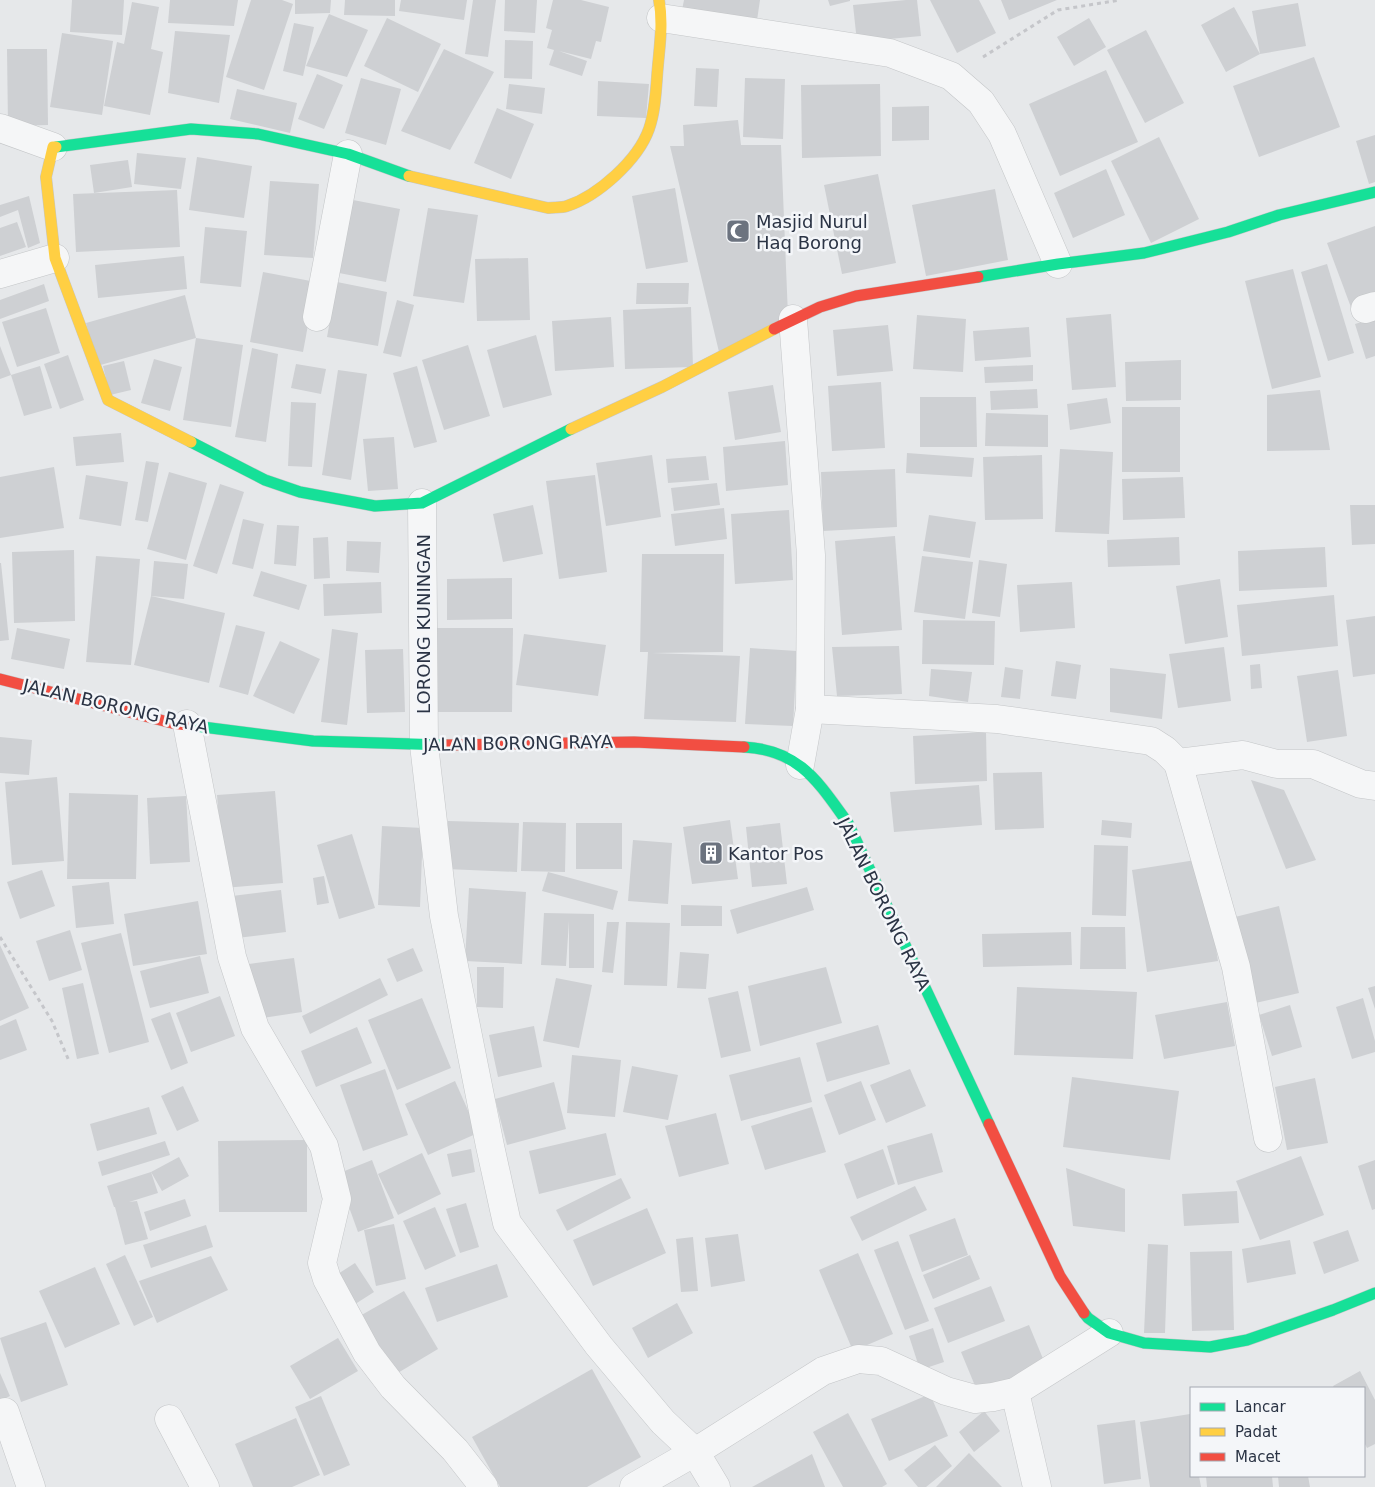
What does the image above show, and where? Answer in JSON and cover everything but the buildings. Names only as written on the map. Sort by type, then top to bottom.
[{"type":"street","points":[[0,128],[53,148],[191,129],[258,134],[348,154],[408,176],[548,208],[567,206],[597,190],[630,160],[646,137],[654,106],[660,9],[890,53],[951,76],[981,102],[1002,134],[1058,264]]},
{"type":"street","points":[[53,148],[46,177],[55,258],[108,400],[265,480],[300,492],[375,506],[422,503],[538,444],[706,365],[793,318],[820,307],[856,296],[1058,264],[1144,253],[1228,232],[1279,215],[1375,192]]},
{"type":"street","points":[[317,317],[348,154]]},
{"type":"street","points":[[0,274],[55,258]]},
{"type":"street","points":[[793,318],[811,555],[810,709],[800,765]]},
{"type":"street","name":"LORONG KUNINGAN","points":[[422,503],[424,745],[444,916],[507,1223],[599,1346],[663,1422],[695,1452],[716,1487]]},
{"type":"street","name":"JALAN BORONG RAYA","points":[[0,679],[172,723],[248,734],[313,740],[424,745],[634,742],[755,748],[776,753],[800,765],[820,785],[848,823],[1060,1276],[1072,1298],[1088,1318],[1109,1333],[1144,1343],[1210,1348],[1247,1340],[1375,1293]]},
{"type":"street","points":[[810,709],[997,719],[1151,741],[1165,750],[1178,763],[1236,967],[1268,1138]]},
{"type":"street","points":[[187,724],[232,957],[246,1001],[255,1028],[324,1146],[337,1199],[322,1263],[328,1279],[372,1359],[394,1386],[455,1450],[484,1487]]},
{"type":"street","points":[[1178,763],[1243,756],[1277,764],[1313,764],[1361,784],[1375,786]]},
{"type":"street","points":[[634,1487],[695,1452],[823,1372],[858,1360],[882,1361],[946,1391],[975,1399],[993,1398],[1015,1392],[1109,1333]]},
{"type":"street","points":[[1015,1392],[1037,1487]]},
{"type":"street","points":[[6,1412],[30,1487]]},
{"type":"street","points":[[169,1419],[205,1487]]},
{"type":"path","points":[[951,76],[1058,10],[1120,0]]},
{"type":"path","points":[[0,937],[52,1021],[69,1061]]},
{"type":"traffic: fast","points":[[56,147],[191,129],[258,134],[348,154],[409,176]]},
{"type":"traffic: fast","points":[[978,277],[1144,253],[1228,232],[1279,215],[1375,192]]},
{"type":"traffic: fast","points":[[191,442],[265,480],[300,492],[375,506],[422,503],[571,429]]},
{"type":"traffic: fast","points":[[187,725],[313,741],[446,745]]},
{"type":"traffic: fast","points":[[744,747],[763,749],[780,754],[794,762],[817,782],[848,823],[989,1124]]},
{"type":"traffic: fast","points":[[1084,1313],[1109,1333],[1144,1343],[1210,1347],[1247,1340],[1375,1293]]},
{"type":"traffic: slow","points":[[409,176],[548,208],[567,206],[579,201],[604,185],[636,153],[649,129],[654,105],[660,41],[661,16],[659,0]]},
{"type":"traffic: slow","points":[[56,147],[53,147],[46,177],[55,258],[108,400],[191,442]]},
{"type":"traffic: slow","points":[[571,429],[662,387],[774,329]]},
{"type":"traffic: jam","points":[[774,329],[820,307],[856,296],[978,277]]},
{"type":"traffic: jam","points":[[0,679],[172,723],[187,725]]},
{"type":"traffic: jam","points":[[446,745],[634,742],[744,747]]},
{"type":"traffic: jam","points":[[989,1124],[1060,1276],[1084,1313]]},
{"type":"place","name":"Masjid Nurul Haq Borong","points":[[738,231]]},
{"type":"place","name":"Kantor Pos","points":[[711,853]]}]
